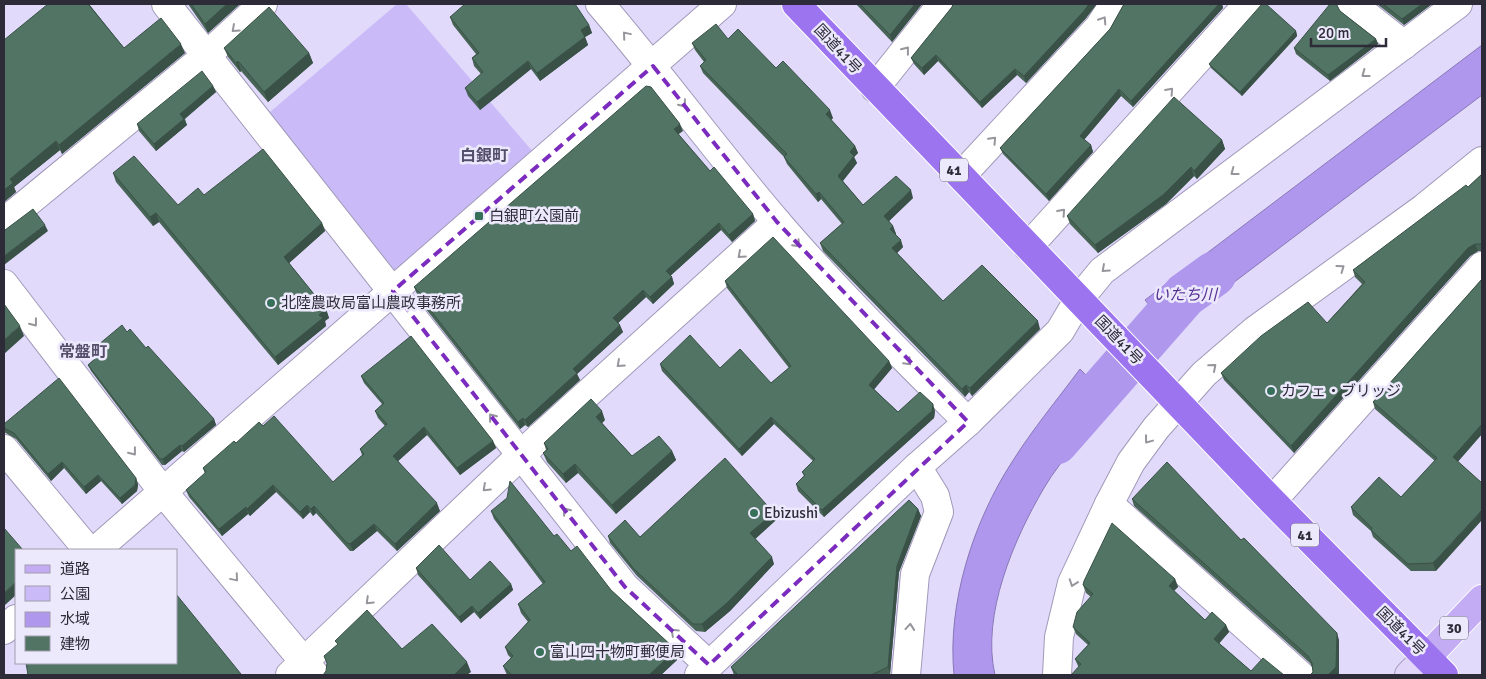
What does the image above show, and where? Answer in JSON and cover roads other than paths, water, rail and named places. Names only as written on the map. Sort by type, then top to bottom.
[{"type":"highway","name":"国道41号","points":[[796,4],[1174,397],[1427,669]]},
{"type":"main road","name":"30","points":[[1427,669],[1482,599]]},
{"type":"street","points":[[166,4],[625,587],[704,670],[968,422],[1060,331],[1080,299],[1102,271],[1458,4]]},
{"type":"street","points":[[4,222],[207,55],[263,4]]},
{"type":"street","points":[[600,4],[653,66],[777,222],[858,310],[968,422]]},
{"type":"street","points":[[97,549],[164,493],[722,4]]},
{"type":"street","points":[[875,88],[942,4]]},
{"type":"street","points":[[961,176],[1099,27],[1114,4]]},
{"type":"street","points":[[1028,247],[1248,4]]},
{"type":"street","points":[[1352,4],[1404,45]]},
{"type":"street","points":[[1057,675],[1059,637],[1072,583],[1108,504],[1131,462],[1174,397],[1254,331],[1424,208],[1482,161]]},
{"type":"street","points":[[4,284],[303,671],[522,455],[777,222]]},
{"type":"street","points":[[1272,501],[1482,266]]},
{"type":"street","points":[[4,449],[87,549]]},
{"type":"street","points":[[906,675],[915,574],[939,512],[934,496],[917,468]]},
{"type":"street","points":[[1108,504],[1300,675]]},
{"type":"street","points":[[4,630],[15,620]]},
{"type":"water","name":"いたち川","points":[[1482,45],[1482,95],[1172,329],[1166,322],[1168,316],[1164,310],[1156,313],[1145,300]]},
{"type":"water","points":[[1080,369],[1094,383],[1089,388],[1097,396],[1103,392],[1115,405],[1059,465],[1044,488],[1022,530],[1003,578],[996,603],[992,652],[995,675],[954,675],[953,648],[959,592],[975,537],[998,485],[1036,427]]},
{"type":"waterway","name":"いたち川","points":[[1056,442],[1185,295],[1214,274]]},
{"type":"place","name":"白銀町公園前","points":[[479,216]]},
{"type":"place","name":"北陸農政局富山農政事務所","points":[[271,303]]},
{"type":"place","name":"カフェ・ブリッジ","points":[[1271,391]]},
{"type":"place","name":"Ebizushi","points":[[754,513]]},
{"type":"place","name":"富山四十物町郵便局","points":[[540,652]]},
{"type":"district","name":"白銀町","points":[[484,156]]},
{"type":"district","name":"常盤町","points":[[83,352]]}]
